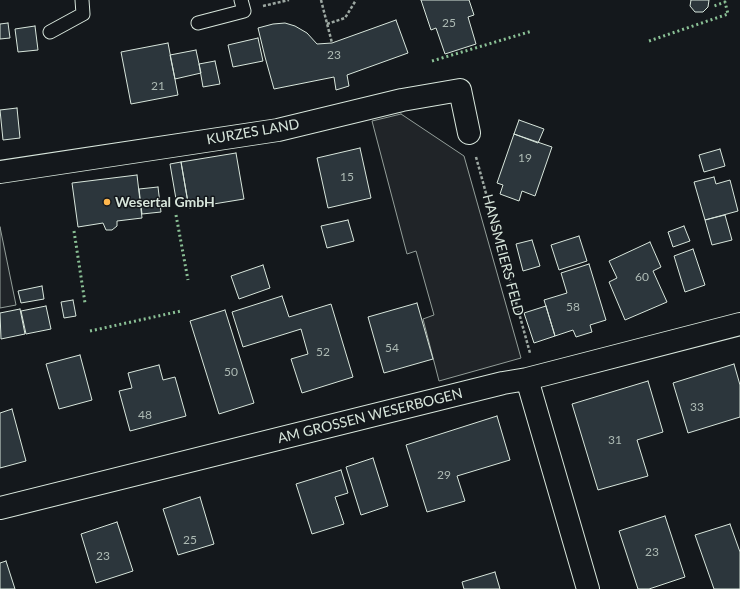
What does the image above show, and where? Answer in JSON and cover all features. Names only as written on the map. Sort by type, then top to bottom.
[{"type":"street","name":"KURZES LAND","points":[[0,172],[278,130],[402,100],[460,90],[469,133]]},
{"type":"street","name":"AM GROSSEN WESERBOGEN","points":[[0,508],[532,377],[740,324]]},
{"type":"street","points":[[532,377],[588,589]]},
{"type":"lane","points":[[50,32],[83,14],[82,0]]},
{"type":"lane","points":[[198,23],[244,11],[241,0]]},
{"type":"path","points":[[320,0],[332,43]]},
{"type":"path","points":[[327,24],[345,18],[356,0]]},
{"type":"path","name":"HANSMEIERS FELD","points":[[469,133],[532,377]]},
{"type":"shaded area","points":[[401,114],[464,156],[521,358],[439,381],[423,319],[434,315],[416,251],[407,254],[372,121]]},
{"type":"shaded area","points":[[0,227],[16,305],[0,308]]},
{"type":"building","points":[[421,0],[469,0],[474,15],[468,17],[476,44],[445,54],[436,28],[431,30]]},
{"type":"building","points":[[691,0],[709,0],[708,7],[703,12],[695,12],[690,6]]},
{"type":"building","points":[[396,20],[408,53],[347,75],[349,86],[336,90],[334,77],[274,89],[258,28],[273,24],[285,23],[295,26],[307,33],[317,44],[332,43]]},
{"type":"building","points":[[8,23],[10,38],[0,39],[0,24]]},
{"type":"building","points":[[35,26],[38,50],[18,52],[15,29]]},
{"type":"building","points":[[258,38],[263,61],[233,67],[228,45]]},
{"type":"building","points":[[168,43],[178,95],[131,104],[121,52]]},
{"type":"building","points":[[196,50],[201,73],[175,79],[170,55]]},
{"type":"building","points":[[215,61],[220,84],[203,87],[199,64]]},
{"type":"building","points":[[17,108],[20,138],[3,140],[0,110]]},
{"type":"building","points":[[519,120],[544,129],[538,143],[514,134]]},
{"type":"building","points":[[514,134],[552,147],[535,196],[522,191],[519,201],[500,194],[503,185],[497,183]]},
{"type":"building","points":[[360,148],[371,198],[328,208],[317,158]]},
{"type":"building","points":[[720,149],[725,166],[704,172],[699,155]]},
{"type":"building","points":[[236,153],[244,199],[189,208],[181,162]]},
{"type":"building","points":[[181,162],[188,203],[177,205],[170,164]]},
{"type":"building","name":"Wesertal GmbH","points":[[137,175],[142,218],[117,221],[117,226],[112,230],[106,230],[103,223],[78,227],[72,183]]},
{"type":"building","points":[[714,177],[716,184],[730,180],[738,211],[705,220],[694,182]]},
{"type":"building","points":[[158,187],[161,212],[142,214],[139,189]]},
{"type":"building","points":[[725,215],[732,240],[712,245],[705,220]]},
{"type":"building","points":[[348,220],[354,241],[327,248],[321,226]]},
{"type":"building","points":[[684,226],[690,241],[673,247],[668,232]]},
{"type":"building","points":[[579,236],[587,261],[559,270],[551,245]]},
{"type":"building","points":[[532,240],[540,266],[523,271],[516,244]]},
{"type":"building","points":[[650,242],[661,267],[653,271],[667,302],[625,320],[609,282],[617,278],[609,261]]},
{"type":"building","points":[[693,249],[705,285],[685,292],[674,256]]},
{"type":"building","points":[[589,264],[606,320],[590,325],[592,332],[576,337],[573,330],[555,336],[544,300],[567,293],[561,273]]},
{"type":"building","points":[[263,265],[270,288],[239,299],[231,276]]},
{"type":"building","points":[[42,286],[44,299],[21,303],[18,291]]},
{"type":"building","points":[[282,296],[289,317],[331,304],[353,377],[302,393],[291,359],[308,354],[301,329],[243,347],[232,312]]},
{"type":"building","points":[[73,300],[76,316],[64,318],[61,302]]},
{"type":"building","points":[[417,303],[433,359],[384,373],[368,317]]},
{"type":"building","points":[[46,306],[51,329],[26,334],[21,311]]},
{"type":"building","points":[[546,306],[555,336],[534,343],[524,313]]},
{"type":"building","points":[[20,309],[25,334],[1,339],[0,313]]},
{"type":"building","points":[[225,310],[254,403],[219,414],[190,321]]},
{"type":"building","points":[[80,355],[92,400],[59,409],[46,364]]},
{"type":"building","points":[[734,364],[740,385],[740,417],[688,433],[673,383]]},
{"type":"building","points":[[159,365],[163,380],[175,377],[186,416],[130,431],[119,391],[132,388],[128,373]]},
{"type":"building","points":[[648,381],[663,432],[637,440],[648,476],[598,490],[572,404]]},
{"type":"building","points":[[12,409],[26,461],[0,468],[0,413]]},
{"type":"building","points":[[497,416],[510,460],[457,476],[465,501],[427,512],[406,445]]},
{"type":"building","points":[[373,458],[388,506],[361,515],[346,467]]},
{"type":"building","points":[[341,470],[348,493],[335,497],[344,524],[312,534],[296,484]]},
{"type":"building","points":[[200,497],[214,544],[178,555],[163,509]]},
{"type":"building","points":[[665,516],[685,577],[649,589],[638,589],[619,531]]},
{"type":"building","points":[[117,522],[133,571],[96,583],[81,534]]},
{"type":"building","points":[[730,524],[740,552],[740,589],[714,589],[695,535]]},
{"type":"building","points":[[6,561],[15,589],[0,589],[0,563]]},
{"type":"building","points":[[495,572],[500,589],[464,589],[462,582]]},
{"type":"hedge","points":[[649,41],[728,14],[725,2],[714,6]]},
{"type":"hedge","points":[[432,61],[532,31]]},
{"type":"hedge","points":[[176,215],[188,280]]},
{"type":"hedge","points":[[74,231],[85,303]]},
{"type":"hedge","points":[[90,331],[181,311]]},
{"type":"place","name":"Wesertal GmbH","points":[[107,202]]}]
